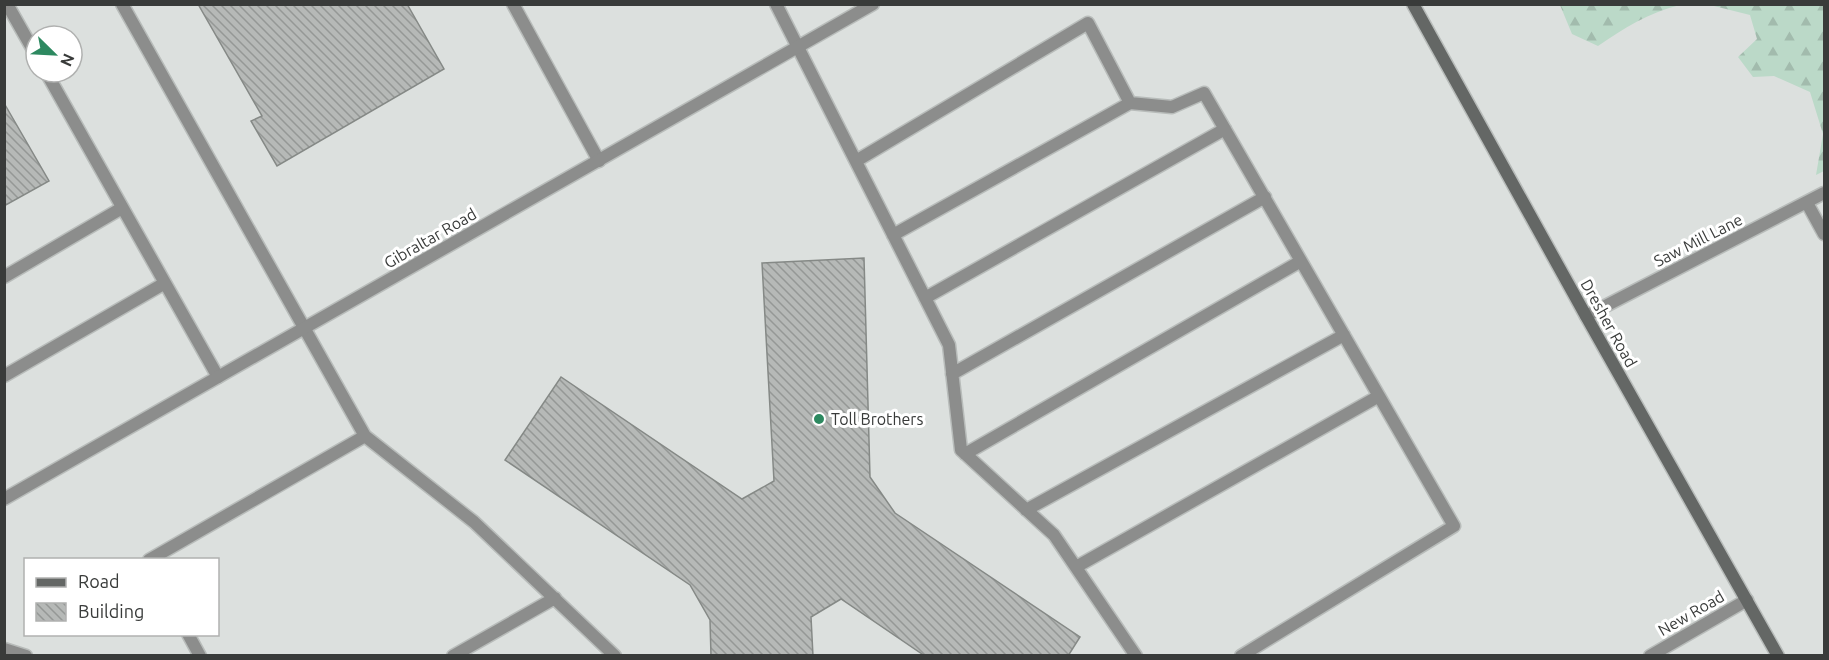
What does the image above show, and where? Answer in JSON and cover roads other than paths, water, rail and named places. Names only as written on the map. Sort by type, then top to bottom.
[{"type":"main road","name":"Dresher Road","points":[[1413,4],[1778,656]]},
{"type":"street","points":[[7,4],[24,34]]},
{"type":"street","points":[[122,4],[365,436],[474,522],[615,655]]},
{"type":"street","points":[[513,4],[599,161]]},
{"type":"street","points":[[776,4],[949,345],[961,450],[1054,535],[1136,656]]},
{"type":"street","name":"Gibraltar Road","points":[[4,499],[873,4]]},
{"type":"street","points":[[856,161],[1088,23],[1130,103]]},
{"type":"street","points":[[53,84],[218,377]]},
{"type":"street","points":[[893,235],[1130,103],[1172,107],[1204,93],[1454,526],[1241,656]]},
{"type":"street","points":[[926,298],[1225,129]]},
{"type":"street","name":"Saw Mill Lane","points":[[1586,316],[1824,193]]},
{"type":"street","points":[[952,374],[1265,197]]},
{"type":"street","points":[[1807,203],[1824,234]]},
{"type":"street","points":[[4,277],[122,208]]},
{"type":"street","points":[[966,454],[1301,261]]},
{"type":"street","points":[[4,376],[165,283]]},
{"type":"street","points":[[1026,510],[1344,335]]},
{"type":"street","points":[[1076,567],[1379,396]]},
{"type":"street","points":[[152,558],[365,436]]},
{"type":"street","points":[[453,656],[555,598]]},
{"type":"street","name":"New Road","points":[[1650,656],[1747,600]]},
{"type":"street","points":[[189,636],[200,656]]},
{"type":"street","points":[[4,649],[26,656]]},
{"type":"place","name":"Toll Brothers","points":[[819,419]]}]
